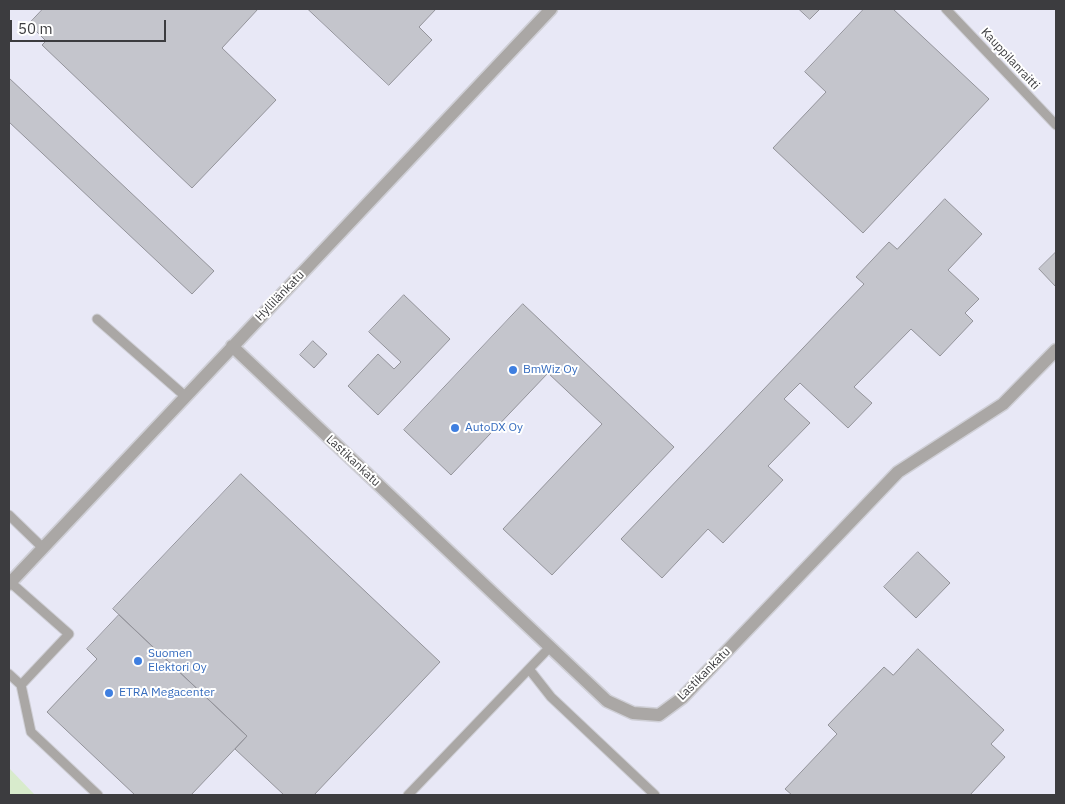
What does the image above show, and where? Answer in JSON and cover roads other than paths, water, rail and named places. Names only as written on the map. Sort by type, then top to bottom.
[{"type":"street","name":"Hyllilänkatu","points":[[10,583],[551,9]]},
{"type":"street","name":"Lastikankatu","points":[[232,346],[607,701],[633,713],[659,715],[682,698],[898,472],[1003,404],[1056,350]]},
{"type":"lane","name":"Kauppilanraitti","points":[[946,9],[1056,126]]},
{"type":"lane","points":[[96,319],[185,396]]},
{"type":"lane","points":[[9,515],[43,548]]},
{"type":"lane","points":[[10,583],[69,634],[21,685]]},
{"type":"lane","points":[[408,795],[550,647]]},
{"type":"lane","points":[[529,669],[551,697],[655,795]]},
{"type":"lane","points":[[9,674],[21,685],[30,732],[98,795]]},
{"type":"place","name":"BmWiz Oy","points":[[513,370]]},
{"type":"place","name":"AutoDX Oy","points":[[455,428]]},
{"type":"place","name":"Suomen Elektori Oy","points":[[138,661]]},
{"type":"place","name":"ETRA Megacenter","points":[[109,693]]}]
